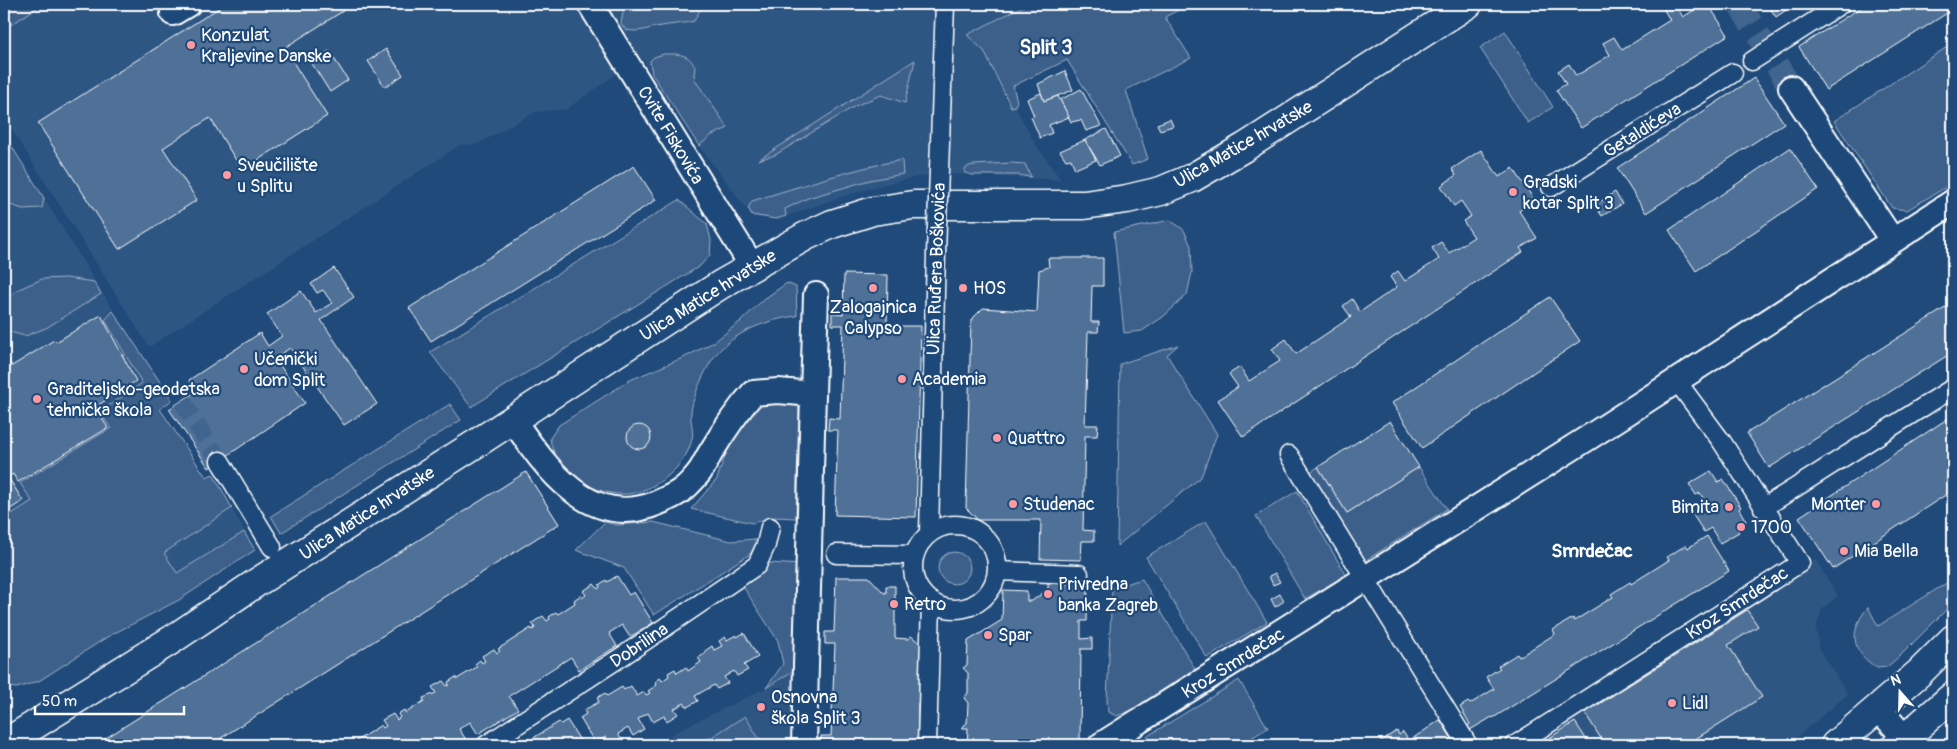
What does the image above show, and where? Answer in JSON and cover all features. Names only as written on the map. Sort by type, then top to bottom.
[{"type":"street","name":"Cvite Fiskovića","points":[[590,4],[752,266]]},
{"type":"street","name":"Ulica Ruđera Boškovića","points":[[929,534],[945,4]]},
{"type":"street","name":"Ulica Matice hrvatske","points":[[4,744],[172,639],[256,583],[752,266],[806,236],[832,224],[873,211],[913,205],[1084,205],[1127,199],[1160,191],[1192,178],[1245,147],[1468,4]]},
{"type":"street","points":[[1752,61],[1841,4]]},
{"type":"street","name":"Getaldićeva","points":[[1551,186],[1732,73]]},
{"type":"street","points":[[1791,88],[1892,240]]},
{"type":"street","name":"Kroz Smrdečac","points":[[1101,745],[1364,580],[1953,202]]},
{"type":"street","points":[[804,745],[816,295]]},
{"type":"street","name":"Kroz Smrdečac","points":[[1515,745],[1800,563],[1722,442],[1676,380]]},
{"type":"street","points":[[1763,508],[1953,388]]},
{"type":"street","points":[[513,420],[536,452],[557,477],[575,494],[599,506],[621,511],[646,508],[679,494],[699,474],[712,450],[741,406],[753,394],[778,391],[813,394]]},
{"type":"street","points":[[1289,455],[1364,580],[1468,745]]},
{"type":"street","points":[[220,461],[272,547]]},
{"type":"street","points":[[957,524],[971,527],[983,535],[992,546],[997,560],[997,570],[992,588],[983,598],[971,606],[958,609],[931,602],[917,586],[912,565],[914,555],[920,542],[943,526],[957,524]]},
{"type":"street","name":"Dobrilina","points":[[486,745],[757,565],[766,545],[770,527]]},
{"type":"street","points":[[836,554],[914,555]]},
{"type":"street","points":[[997,570],[1080,574]]},
{"type":"street","points":[[927,745],[931,602]]},
{"type":"street","points":[[1835,745],[1953,639]]},
{"type":"street","points":[[1878,708],[1905,743],[1953,696]]},
{"type":"shaded area","name":"Sveučilište u Splitu","points":[[4,4],[1027,4],[967,35],[984,51],[1010,107],[1015,106],[1036,145],[1061,180],[951,174],[917,177],[878,186],[829,201],[777,220],[753,217],[699,146],[643,59],[616,74],[567,109],[535,112],[478,144],[460,145],[149,347],[4,117]]},
{"type":"shaded area","points":[[4,4],[43,4],[4,29]]},
{"type":"shaded area","points":[[1027,4],[1190,4],[1165,17],[1191,58],[1126,90],[1148,159],[1132,165],[1067,60],[1013,86],[1017,101],[1015,106],[1011,107],[984,51],[967,35]]},
{"type":"shaded area","points":[[639,5],[700,5],[700,10],[694,21],[641,31],[626,30],[621,24],[623,12]]},
{"type":"shaded area","points":[[1505,31],[1553,107],[1528,123],[1480,48]]},
{"type":"shaded area","points":[[1953,43],[1953,183],[1907,210],[1892,208],[1834,121]]},
{"type":"shaded area","points":[[664,54],[682,55],[693,62],[695,80],[728,128],[712,135],[699,146],[652,74],[650,61],[654,57]]},
{"type":"shaded area","points":[[915,60],[905,103],[881,95],[855,106],[775,155],[758,160]]},
{"type":"shaded area","points":[[4,134],[44,198],[42,208],[23,209],[4,203]]},
{"type":"shaded area","points":[[902,160],[903,174],[870,180],[808,198],[785,209],[786,216],[776,219],[752,215],[748,208],[752,201],[845,173]]},
{"type":"shaded area","points":[[1025,164],[1031,177],[1017,175],[972,175],[965,173],[964,170],[974,165]]},
{"type":"shaded area","points":[[44,198],[113,310],[172,400],[160,409],[206,477],[213,474],[255,550],[179,600],[107,637],[39,681],[17,688],[4,687],[4,203],[42,208]]},
{"type":"shaded area","points":[[679,200],[707,224],[711,240],[710,255],[700,266],[471,407],[430,352]]},
{"type":"shaded area","points":[[1170,220],[1184,230],[1191,246],[1192,272],[1187,295],[1163,317],[1142,331],[1124,333],[1114,232]]},
{"type":"shaded area","points":[[66,278],[94,282],[101,294],[46,328],[25,336],[6,331],[4,327],[4,300],[19,289],[42,279]]},
{"type":"shaded area","points":[[787,283],[796,287],[797,316],[776,320],[745,331],[719,351],[706,371],[694,398],[691,416],[692,439],[688,450],[682,461],[664,479],[641,491],[630,494],[618,494],[588,485],[568,473],[556,457],[551,444],[550,438],[559,425],[630,380],[685,357],[714,342],[741,321],[764,299]]},
{"type":"shaded area","points":[[113,311],[172,400],[160,409],[206,477],[213,474],[232,508],[164,553],[177,573],[244,532],[255,550],[179,600],[107,637],[39,681],[17,688],[4,687],[4,519],[32,501],[20,483],[111,428],[99,412],[142,383],[105,320]]},
{"type":"shaded area","points":[[1178,345],[1167,355],[1217,434],[1201,477],[1117,546],[1120,364]]},
{"type":"shaded area","points":[[772,400],[799,402],[796,518],[774,517],[752,523],[691,509],[717,479],[727,450],[740,425],[755,406]]},
{"type":"shaded area","points":[[450,404],[461,420],[281,533],[271,516]]},
{"type":"shaded area","points":[[1318,467],[1347,513],[1419,467],[1447,509],[1363,562],[1310,472]]},
{"type":"shaded area","points":[[1297,491],[1346,575],[1305,599],[1256,516]]},
{"type":"shaded area","points":[[1206,521],[1267,622],[1207,658],[1146,557]]},
{"type":"shaded area","points":[[605,522],[617,525],[653,522],[731,541],[755,539],[755,545],[750,554],[654,615],[624,568],[576,550]]},
{"type":"shaded area","points":[[954,552],[960,553],[965,557],[969,562],[969,574],[965,579],[960,583],[954,584],[948,583],[943,579],[939,574],[938,568],[939,562],[943,557],[948,553]]},
{"type":"shaded area","points":[[1815,559],[1838,596],[1822,609],[1816,628],[1819,649],[1848,694],[1787,745],[1523,745]]},
{"type":"shaded area","points":[[770,563],[801,565],[796,669],[766,688],[783,664],[778,641],[742,585]]},
{"type":"shaded area","points":[[1142,579],[1195,669],[1130,711],[1117,716],[1108,712],[1107,700],[1112,588]]},
{"type":"shaded area","points":[[1953,579],[1953,603],[1887,667],[1877,668],[1862,655],[1857,648],[1855,632],[1868,607],[1878,626]]},
{"type":"shaded area","name":"Osnovna škola Split 3","points":[[796,669],[797,745],[653,745],[685,727],[766,688]]},
{"type":"shaded area","points":[[1239,680],[1268,728],[1239,745],[1133,745]]},
{"type":"shaded area","points":[[745,716],[763,745],[699,745]]},
{"type":"building","points":[[225,4],[338,4],[343,11],[284,48],[327,116],[242,170],[210,118],[163,148],[197,200],[119,249],[38,123]]},
{"type":"building","points":[[1675,4],[1683,17],[1704,4],[1708,4],[1728,35],[1581,128],[1556,90],[1566,84],[1558,71],[1569,64],[1576,76],[1610,55],[1603,43],[1614,37],[1622,50],[1670,20],[1661,5]]},
{"type":"building","points":[[1767,4],[1795,4],[1776,17]]},
{"type":"building","points":[[1866,4],[1948,4],[1952,10],[1826,90],[1799,47]]},
{"type":"building","points":[[386,49],[403,75],[385,87],[368,61]]},
{"type":"building","points":[[329,51],[348,80],[330,92],[311,62]]},
{"type":"building","points":[[1065,71],[1073,90],[1044,101],[1038,84]]},
{"type":"building","points":[[1754,78],[1784,123],[1646,213],[1617,168]]},
{"type":"building","points":[[1081,89],[1101,126],[1086,131],[1081,120],[1071,122],[1060,100]]},
{"type":"building","points":[[1041,93],[1044,101],[1058,96],[1069,117],[1049,125],[1052,133],[1040,138],[1031,117],[1034,116],[1027,99]]},
{"type":"building","points":[[1170,119],[1173,126],[1160,130],[1157,124]]},
{"type":"building","points":[[1106,129],[1120,156],[1100,165],[1085,140]]},
{"type":"building","points":[[1085,140],[1096,160],[1075,169],[1071,159],[1066,160],[1060,151]]},
{"type":"building","points":[[1790,148],[1818,189],[1696,271],[1669,230]]},
{"type":"building","points":[[1481,150],[1499,177],[1513,168],[1535,201],[1519,211],[1537,238],[1520,248],[1523,252],[1243,437],[1218,400],[1238,387],[1229,374],[1240,367],[1249,381],[1280,361],[1272,349],[1286,339],[1296,354],[1351,317],[1343,306],[1352,299],[1360,312],[1397,287],[1390,277],[1398,271],[1405,281],[1439,259],[1432,248],[1441,242],[1449,253],[1474,237],[1463,221],[1471,216],[1461,201],[1454,206],[1441,186],[1456,175],[1452,169]]},
{"type":"building","points":[[634,166],[656,200],[431,341],[409,308]]},
{"type":"building","points":[[1615,192],[1622,204],[1602,216],[1595,205]]},
{"type":"building","points":[[1048,258],[1103,258],[1103,286],[1092,286],[1091,322],[1099,322],[1098,332],[1088,332],[1085,425],[1098,425],[1097,436],[1085,436],[1083,530],[1094,531],[1094,541],[1082,541],[1081,560],[1040,559],[1041,520],[978,520],[966,508],[971,320],[983,308],[1037,312],[1039,270],[1049,267]]},
{"type":"building","name":"Učenički dom Split","points":[[334,268],[354,297],[321,320],[377,404],[344,425],[290,348],[275,358],[305,403],[209,468],[169,409],[197,391],[189,380],[260,333],[268,346],[282,336],[267,314],[301,291],[316,313],[332,303],[323,290],[317,293],[311,284]]},
{"type":"building","points":[[844,274],[888,275],[887,326],[921,326],[916,517],[835,515],[838,430],[828,430],[829,418],[840,419],[843,325],[832,325],[832,313],[843,314]]},
{"type":"building","points":[[1550,297],[1580,341],[1422,448],[1392,403]]},
{"type":"building","points":[[1953,303],[1953,352],[1769,468],[1747,433]]},
{"type":"building","points":[[101,315],[136,381],[95,407],[108,428],[18,482],[13,474],[8,477],[23,501],[4,513],[4,373],[6,371],[4,369],[4,353],[12,366],[54,340],[56,342]]},
{"type":"building","name":"Monter","points":[[1953,415],[1953,490],[1833,569],[1799,517]]},
{"type":"building","points":[[1390,421],[1419,467],[1347,513],[1318,467]]},
{"type":"building","points":[[639,425],[648,428],[651,437],[648,446],[639,449],[630,446],[627,437],[630,428]]},
{"type":"building","points":[[1711,471],[1718,482],[1723,479],[1741,507],[1739,509],[1746,521],[1736,527],[1739,532],[1720,543],[1711,528],[1704,532],[1691,512],[1706,503],[1700,493],[1696,495],[1689,484]]},
{"type":"building","points":[[526,472],[559,524],[210,745],[95,745]]},
{"type":"building","points":[[1707,536],[1729,571],[1493,718],[1470,730],[1467,726],[1470,724],[1460,707],[1468,702],[1470,704],[1494,689],[1486,677],[1500,668],[1498,666],[1517,654],[1519,657],[1555,634],[1553,630],[1573,618],[1574,621],[1613,597],[1611,594],[1669,560],[1667,557],[1686,545],[1688,548]]},
{"type":"building","points":[[1275,573],[1280,582],[1273,585],[1269,576]]},
{"type":"building","points":[[617,576],[629,595],[634,592],[653,623],[630,637],[622,625],[609,633],[617,646],[579,670],[571,657],[509,696],[518,709],[478,734],[470,722],[459,729],[467,741],[460,745],[350,745],[381,725],[383,728],[386,726],[382,720],[393,714],[397,720],[400,717],[398,714],[404,710],[406,713],[424,701],[423,698],[436,693],[432,687],[443,681],[447,686],[449,685],[448,682],[477,667],[475,664],[480,660],[482,663],[485,661],[482,656],[494,649],[497,653],[500,651],[498,649],[531,628],[532,630],[535,628],[532,623],[543,616],[547,621],[556,612],[558,614],[575,603],[574,600],[581,595],[582,598],[586,595],[583,591],[594,584],[598,589],[599,585],[606,580],[607,582]]},
{"type":"building","points":[[836,577],[869,577],[884,593],[886,593],[886,586],[895,586],[895,638],[908,639],[911,636],[925,647],[920,651],[920,665],[923,669],[920,672],[919,696],[923,699],[918,703],[918,725],[922,730],[918,729],[918,745],[821,745],[821,736],[831,736],[835,644],[825,644],[825,632],[834,632]]},
{"type":"building","points":[[1048,582],[1088,583],[1087,621],[1081,621],[1081,639],[1092,638],[1092,649],[1081,649],[1080,741],[1089,742],[1090,745],[967,745],[968,728],[961,728],[967,723],[968,703],[964,698],[968,693],[968,673],[963,668],[967,665],[968,641],[1002,620],[1003,590],[1027,591],[1027,601],[1032,601],[1048,589]]},
{"type":"building","points":[[1280,594],[1284,601],[1275,607],[1271,599]]},
{"type":"building","points":[[1747,610],[1758,626],[1728,645],[1762,697],[1686,745],[1605,745],[1585,713]]},
{"type":"building","points":[[744,633],[758,657],[744,665],[748,670],[737,676],[734,671],[724,677],[728,683],[717,689],[714,685],[695,696],[698,701],[687,707],[684,703],[674,709],[678,714],[667,721],[664,716],[653,722],[648,713],[638,719],[644,729],[633,736],[628,728],[618,734],[623,742],[618,745],[611,745],[606,737],[595,743],[580,718],[586,714],[584,710],[599,702],[597,698],[605,693],[607,696],[622,687],[624,690],[631,686],[637,696],[644,692],[646,695],[650,693],[648,691],[657,685],[655,682],[660,678],[662,681],[669,676],[668,673],[675,669],[677,673],[686,667],[688,671],[701,662],[698,658],[706,653],[705,651],[712,646],[714,650],[722,646],[719,641],[725,637],[727,640]]},
{"type":"building","points":[[567,720],[583,745],[522,745],[559,722],[561,724]]},
{"type":"building","points":[[1440,720],[1454,742],[1449,745],[1374,745],[1397,731],[1399,735],[1403,732],[1409,741]]},
{"type":"building","points":[[1575,722],[1590,745],[1538,745]]},
{"type":"tunnel","points":[[1739,4],[1791,88]]},
{"type":"tunnel","points":[[182,401],[220,461]]},
{"type":"place","name":"Konzulat Kraljevine Danske","points":[[191,45]]},
{"type":"place","name":"Sveučilište u Splitu","points":[[227,175]]},
{"type":"place","name":"Gradski kotar Split 3","points":[[1513,192]]},
{"type":"place","name":"Zalogajnica Calypso","points":[[873,288]]},
{"type":"place","name":"HOS","points":[[963,288]]},
{"type":"place","name":"Učenički dom Split","points":[[244,369]]},
{"type":"place","name":"Academia","points":[[902,379]]},
{"type":"place","name":"Graditeljsko-geodetska tehnička škola","points":[[37,399]]},
{"type":"place","name":"Quattro","points":[[997,438]]},
{"type":"place","name":"Studenac","points":[[1013,504]]},
{"type":"place","name":"Monter","points":[[1876,504]]},
{"type":"place","name":"Bimita","points":[[1729,507]]},
{"type":"place","name":"1700","points":[[1741,527]]},
{"type":"place","name":"Mia Bella","points":[[1844,551]]},
{"type":"place","name":"Privredna banka Zagreb","points":[[1048,594]]},
{"type":"place","name":"Retro","points":[[894,604]]},
{"type":"place","name":"Spar","points":[[988,635]]},
{"type":"place","name":"Lidl","points":[[1672,703]]},
{"type":"place","name":"Osnovna škola Split 3","points":[[761,707]]},
{"type":"district","name":"Split 3","points":[[1046,47]]},
{"type":"district","name":"Smrdečac","points":[[1592,550]]}]
